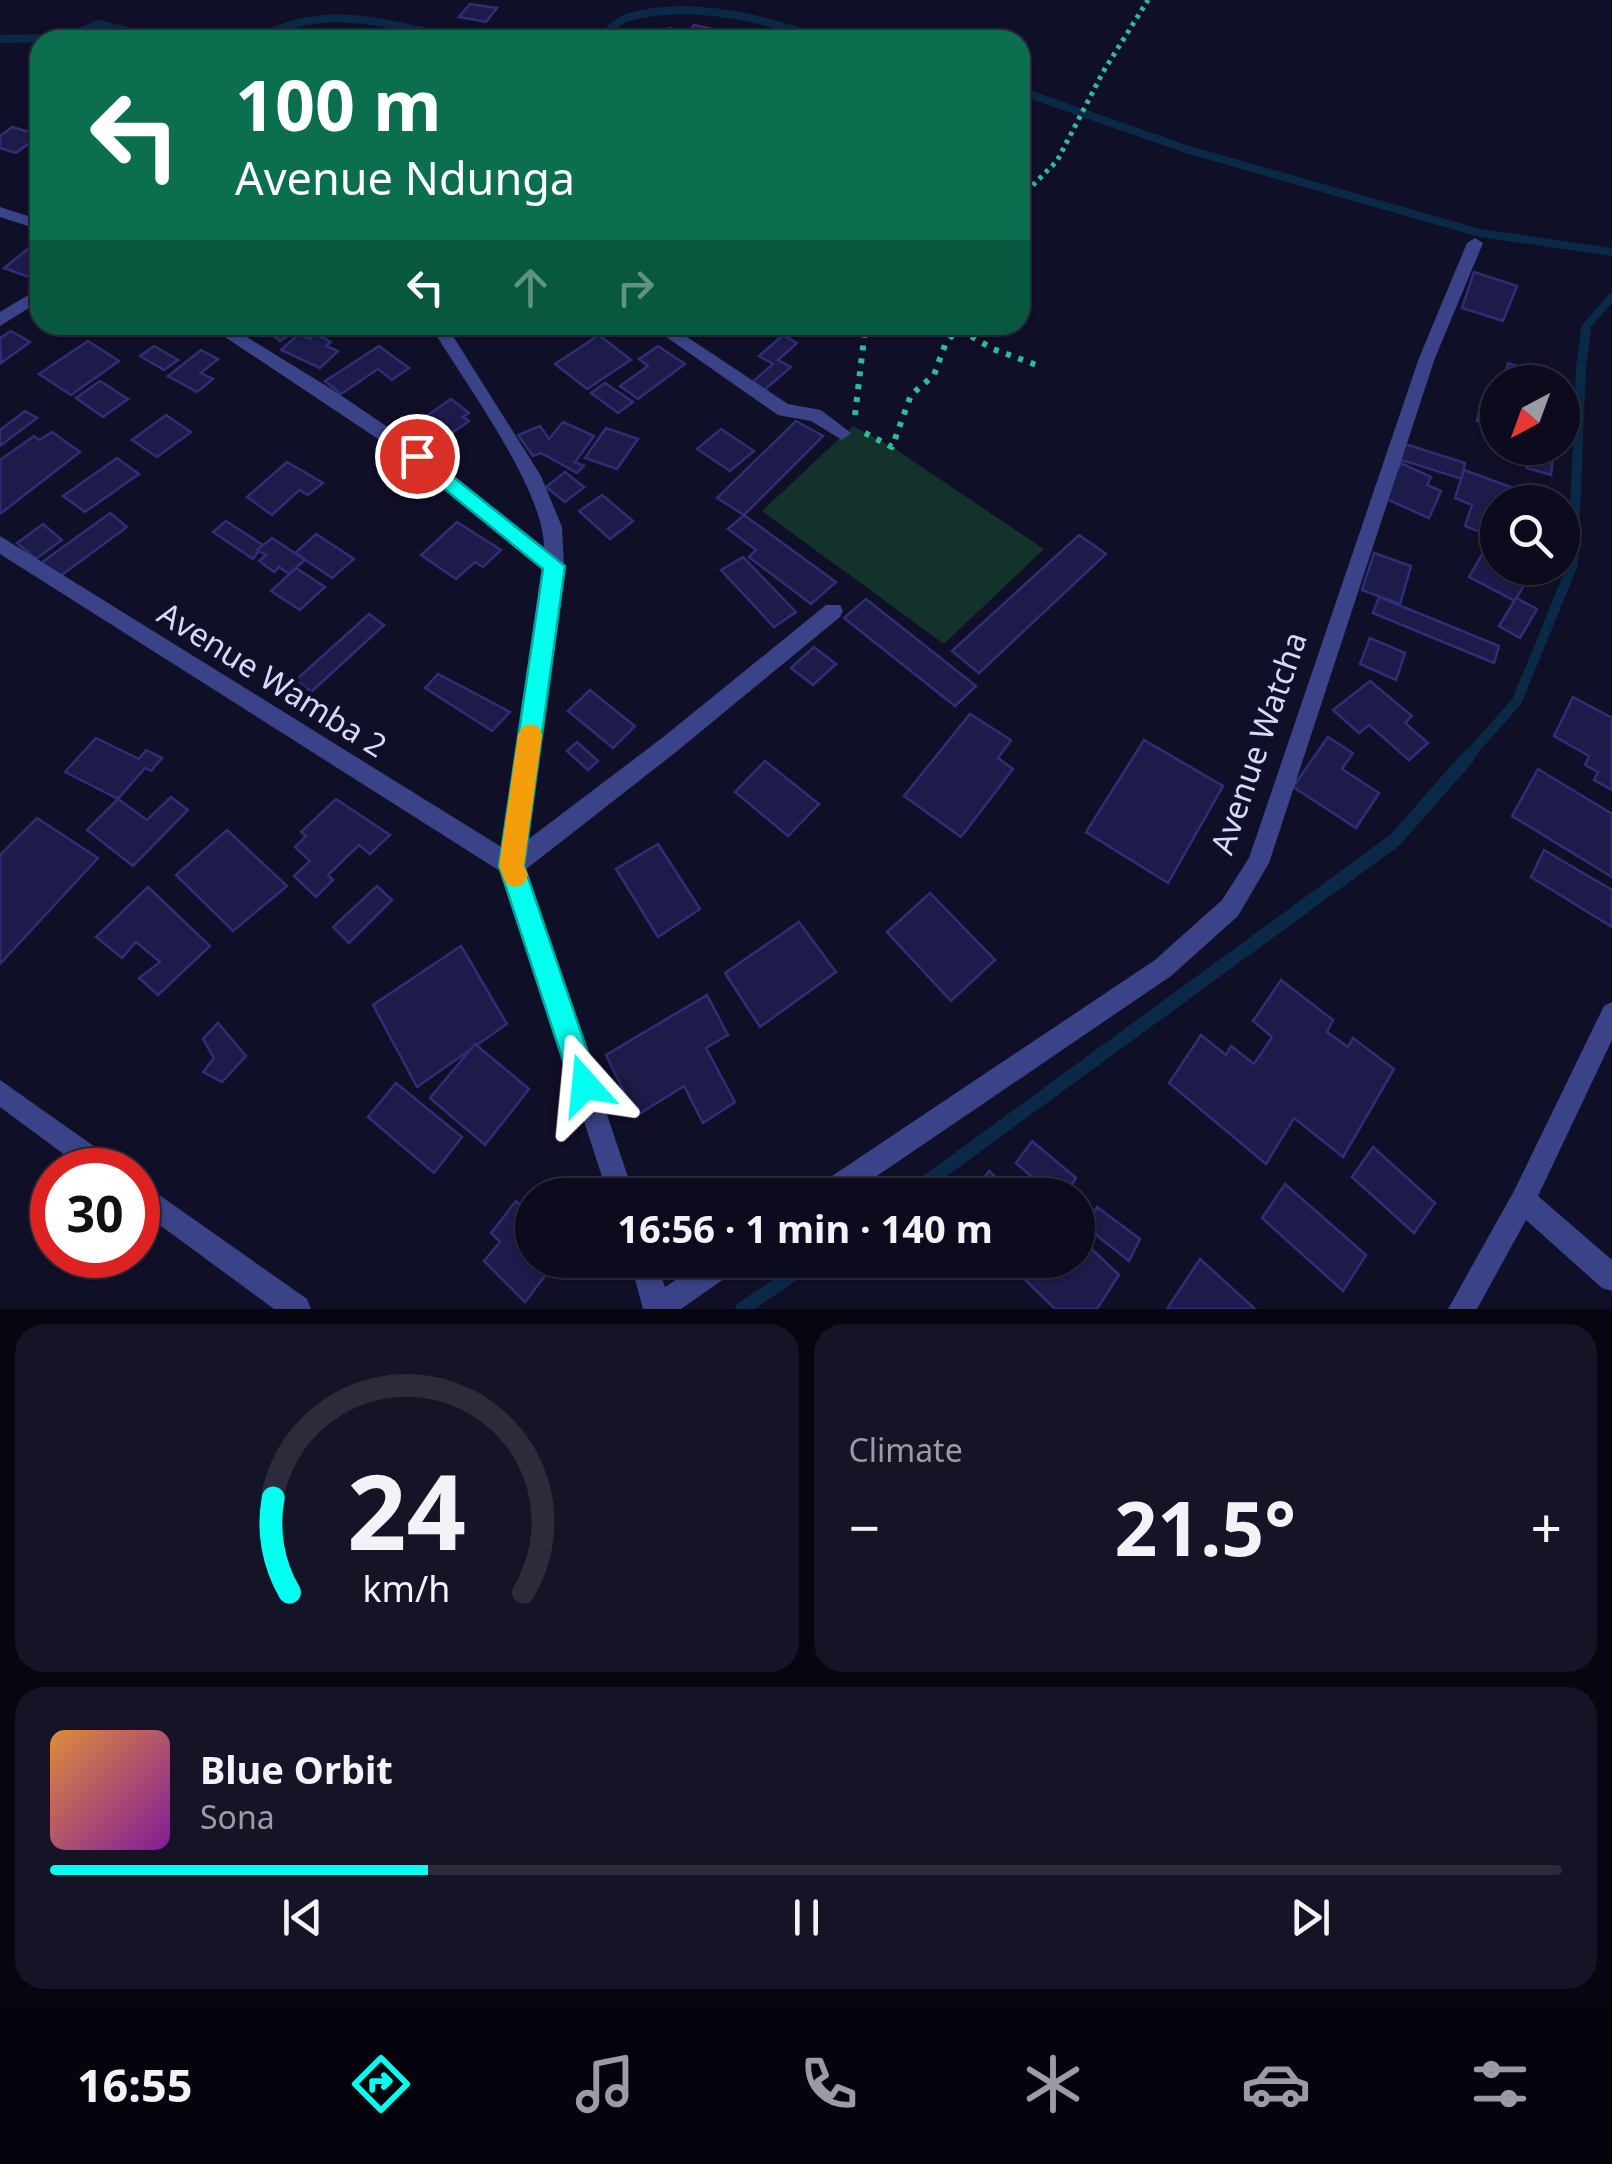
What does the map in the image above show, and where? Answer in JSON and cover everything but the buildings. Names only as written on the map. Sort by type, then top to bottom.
[{"type":"street","points":[[0,212],[30,222]]},
{"type":"street","name":"Avenue Watcha","points":[[851,1178],[1163,968],[1230,908],[1258,862],[1427,358],[1474,244]]},
{"type":"street","points":[[0,320],[30,300]]},
{"type":"street","points":[[231,335],[328,394],[402,446],[554,566]]},
{"type":"street","points":[[444,335],[532,476],[553,526],[554,566],[512,866],[615,1178]]},
{"type":"street","points":[[672,335],[784,410],[815,415],[848,430]]},
{"type":"street","name":"Avenue Wamba 2","points":[[0,544],[512,866]]},
{"type":"street","points":[[512,866],[669,746],[833,611]]},
{"type":"street","points":[[1462,1309],[1524,1200],[1612,1014]]},
{"type":"street","points":[[0,1092],[76,1148]]},
{"type":"street","points":[[1524,1200],[1612,1278]]},
{"type":"street","points":[[160,1209],[296,1309]]},
{"type":"street","points":[[649,1278],[658,1308],[702,1278]]},
{"type":"path","points":[[1030,188],[1057,162],[1103,72],[1148,0]]},
{"type":"path","points":[[848,430],[864,335]]},
{"type":"path","points":[[892,448],[911,395],[934,375],[951,335]]},
{"type":"path","points":[[971,335],[1042,367]]},
{"type":"green space","points":[[853,426],[892,447],[1044,549],[944,644],[762,511]]},
{"type":"waterway","points":[[609,30],[629,17],[677,10],[727,14],[791,30]]},
{"type":"waterway","points":[[278,30],[332,18],[416,30]]},
{"type":"waterway","points":[[84,30],[99,24],[123,30]]},
{"type":"waterway","points":[[0,39],[30,39]]},
{"type":"waterway","points":[[1030,94],[1186,149],[1480,233],[1612,252]]},
{"type":"waterway","points":[[1586,332],[1587,325],[1612,297]]},
{"type":"waterway","points":[[1466,759],[1517,701],[1573,564],[1586,330]]},
{"type":"waterway","points":[[932,1178],[1395,840],[1468,757]]},
{"type":"waterway","points":[[742,1309],[788,1278]]},
{"type":"slow traffic","points":[[515,875],[512,866],[530,735]]},
{"type":"route","points":[[417,456],[554,566],[512,866],[585,1085]]}]
